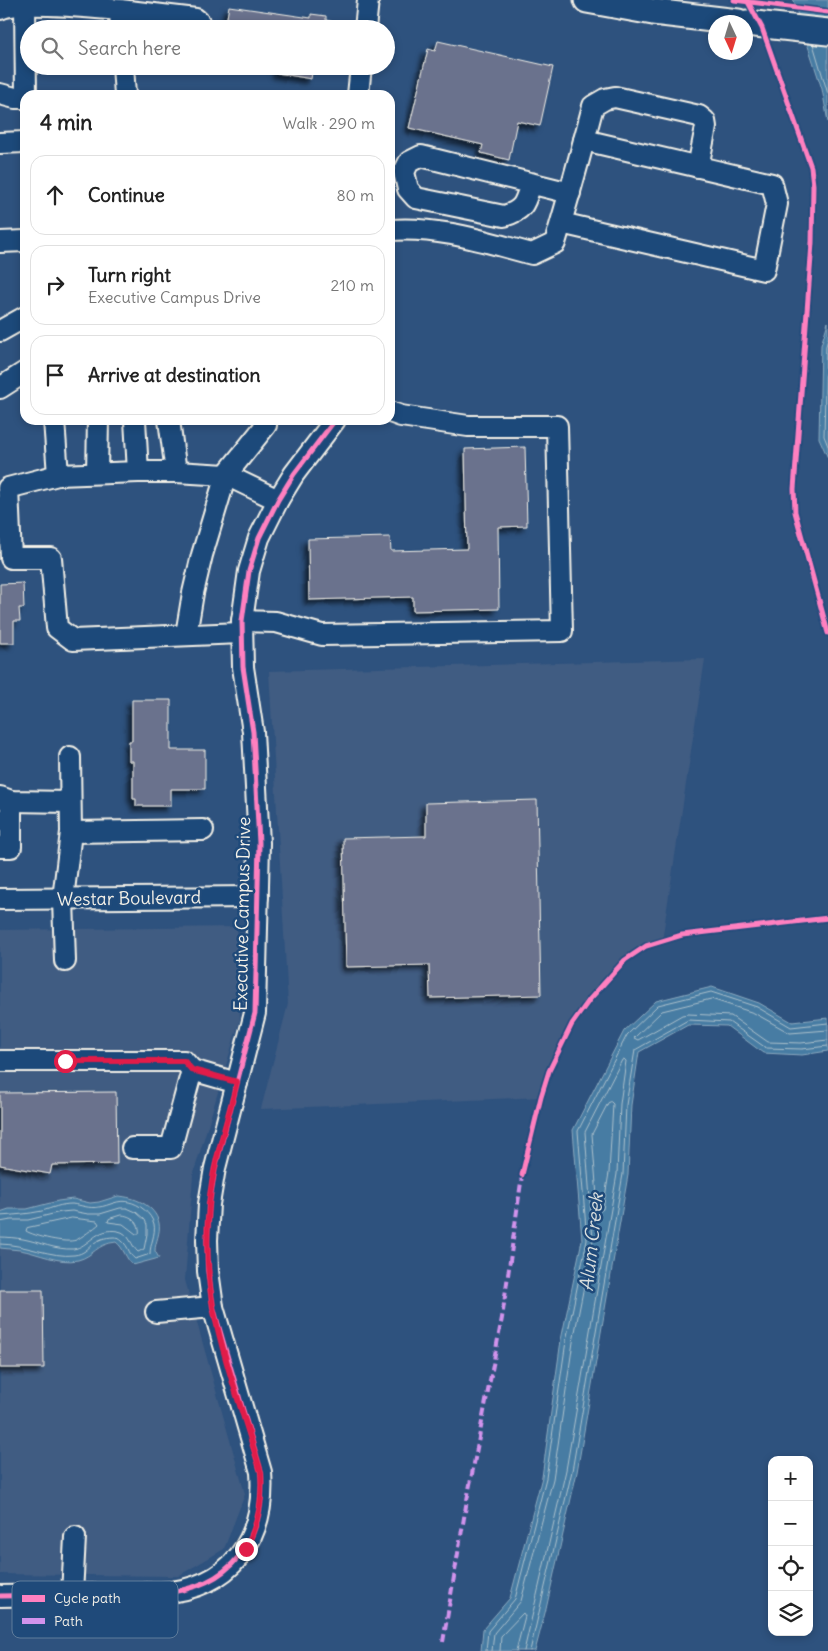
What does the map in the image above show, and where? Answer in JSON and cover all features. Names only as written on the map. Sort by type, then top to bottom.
[{"type":"main road","points":[[587,0],[653,12],[708,19]]},
{"type":"main road","points":[[753,24],[828,32]]},
{"type":"street","points":[[366,20],[368,0]]},
{"type":"street","points":[[0,9],[25,5],[121,19],[197,20]]},
{"type":"street","points":[[25,5],[26,20]]},
{"type":"street","points":[[26,90],[27,75]]},
{"type":"street","points":[[124,75],[125,90]]},
{"type":"street","points":[[359,90],[360,75]]},
{"type":"street","points":[[0,94],[15,98],[20,97]]},
{"type":"street","points":[[395,230],[462,235],[532,254],[555,243],[593,106],[605,99],[615,97],[699,116],[705,121],[706,127],[698,167]]},
{"type":"street","points":[[561,223],[764,270],[778,204],[772,184],[584,140]]},
{"type":"street","points":[[0,143],[20,142]]},
{"type":"street","points":[[531,183],[525,204],[515,213],[504,216],[416,198],[408,189],[404,172],[409,162],[421,156],[570,192]]},
{"type":"street","points":[[0,242],[20,241]]},
{"type":"street","points":[[0,330],[20,320]]},
{"type":"street","points":[[0,388],[20,375]]},
{"type":"street","points":[[278,500],[226,475],[138,472],[58,475],[4,490],[6,558],[52,558],[57,628],[73,640],[186,635],[276,622],[322,635],[562,631],[557,426],[468,426],[395,414]]},
{"type":"street","points":[[54,425],[58,475]]},
{"type":"street","points":[[97,473],[98,425]]},
{"type":"street","points":[[135,425],[138,472]]},
{"type":"street","points":[[170,425],[176,472]]},
{"type":"street","points":[[186,635],[192,593],[226,475],[266,425]]},
{"type":"street","name":"Executive Campus Drive","points":[[178,1591],[192,1588],[211,1579],[227,1568],[246,1549],[259,1515],[262,1494],[261,1472],[213,1307],[208,1271],[207,1240],[209,1204],[215,1168],[255,1013],[258,835],[253,732],[243,667],[242,627],[249,571],[260,538],[278,500],[294,474],[331,425]]},
{"type":"street","points":[[65,961],[63,899],[71,832],[70,757]]},
{"type":"street","points":[[0,847],[11,847],[6,799],[70,802]]},
{"type":"street","points":[[71,832],[203,830]]},
{"type":"street","name":"Westar Boulevard","points":[[0,899],[258,897]]},
{"type":"street","points":[[0,1061],[184,1061],[192,1070],[237,1082]]},
{"type":"street","points":[[132,1148],[171,1148],[192,1070]]},
{"type":"street","points":[[156,1312],[213,1307]]},
{"type":"street","points":[[73,1581],[75,1537]]},
{"type":"shaded area","points":[[705,659],[662,941],[646,946],[625,960],[590,999],[572,1024],[549,1071],[541,1097],[261,1109],[288,1004],[269,671]]},
{"type":"shaded area","points":[[237,927],[240,1019],[193,1175],[185,1280],[245,1494],[224,1549],[178,1576],[0,1574],[0,930]]},
{"type":"water","points":[[793,0],[828,0],[828,122],[822,89]]},
{"type":"water","points":[[828,322],[828,458],[819,438],[821,345]]},
{"type":"water","name":"Alum Creek","points":[[712,987],[759,1003],[792,1022],[828,1018],[828,1051],[802,1055],[763,1053],[727,1026],[688,1025],[639,1052],[631,1105],[628,1175],[577,1472],[535,1651],[481,1651],[483,1629],[510,1598],[542,1477],[561,1340],[582,1240],[573,1130],[624,1031],[656,1001]]},
{"type":"water","points":[[118,1196],[131,1198],[143,1203],[157,1217],[159,1230],[155,1251],[159,1258],[133,1265],[116,1242],[104,1245],[88,1256],[71,1261],[63,1261],[20,1250],[0,1248],[0,1212],[9,1209],[27,1209],[73,1199],[90,1203],[99,1202]]},
{"type":"building","points":[[229,6],[311,18],[311,14],[326,16],[326,20],[227,20]]},
{"type":"building","points":[[438,41],[553,67],[540,126],[517,121],[509,160],[481,153],[483,145],[409,128],[428,49],[435,51]]},
{"type":"building","points":[[288,75],[312,75],[311,79]]},
{"type":"building","points":[[525,447],[527,526],[498,527],[499,609],[413,611],[413,597],[309,600],[308,539],[390,537],[391,551],[467,549],[465,449]]},
{"type":"building","points":[[23,583],[24,608],[19,608],[20,621],[14,621],[14,643],[0,643],[0,584]]},
{"type":"building","points":[[132,700],[171,700],[171,750],[205,750],[205,789],[171,789],[171,806],[136,806],[136,799],[133,799],[133,761],[129,761],[129,741],[132,741]]},
{"type":"building","points":[[537,800],[541,995],[430,998],[429,965],[346,967],[343,838],[426,836],[426,803]]},
{"type":"building","points":[[116,1092],[117,1164],[52,1165],[50,1174],[0,1165],[0,1093]]},
{"type":"building","points":[[0,1290],[43,1290],[44,1368],[0,1368]]},
{"type":"marked path","points":[[443,1642],[467,1500],[502,1318],[522,1175]]},
{"type":"cycle path","points":[[734,0],[828,12]]},
{"type":"cycle path","points":[[747,0],[762,28],[811,167],[813,185],[812,243],[794,489],[795,512],[828,633]]},
{"type":"cycle path","points":[[178,1590],[207,1582],[225,1570],[239,1556],[250,1539],[257,1519],[261,1497],[261,1472],[213,1307],[208,1271],[207,1240],[209,1204],[215,1168],[255,1013],[259,843],[253,732],[243,667],[242,621],[249,571],[259,538],[278,500],[294,474],[331,425]]},
{"type":"cycle path","points":[[522,1175],[549,1071],[572,1024],[590,999],[625,960],[646,946],[682,935],[828,918]]},
{"type":"cycle path","points":[[0,1596],[12,1596]]},
{"type":"route","points":[[65,1061],[184,1061],[192,1070],[237,1082],[215,1168],[209,1204],[207,1240],[208,1271],[213,1307],[261,1472],[262,1494],[259,1515],[246,1549]]}]
